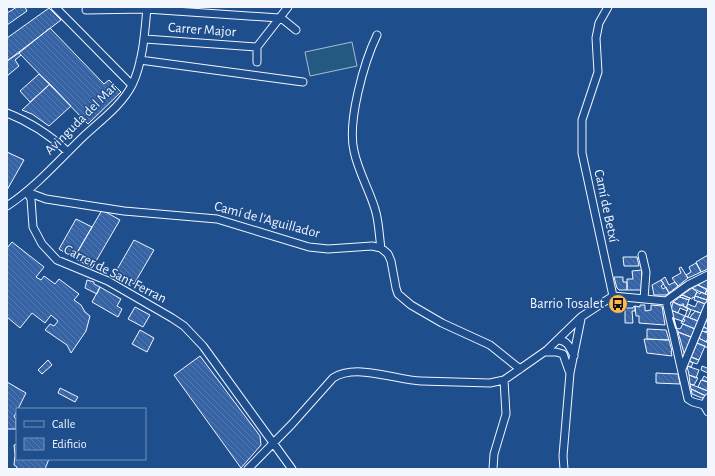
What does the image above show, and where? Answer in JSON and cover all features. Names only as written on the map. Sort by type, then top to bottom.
[{"type":"street","points":[[55,7],[132,85]]},
{"type":"street","points":[[257,62],[257,47],[288,7]]},
{"type":"street","name":"Camí de Betxí","points":[[608,7],[599,23],[596,38],[598,72],[582,120],[582,153],[612,296]]},
{"type":"street","points":[[86,10],[146,8],[280,18],[296,30]]},
{"type":"street","name":"Avinguda del Mar","points":[[7,206],[27,192],[119,102],[132,85],[145,39],[146,8]]},
{"type":"street","points":[[377,35],[365,65],[352,121],[352,139],[356,160],[376,211],[381,248],[388,254],[391,261],[398,294],[411,305],[442,323],[490,345],[520,369]]},
{"type":"street","name":"Carrer Major","points":[[145,39],[257,47]]},
{"type":"street","points":[[140,60],[303,82]]},
{"type":"street","points":[[7,113],[34,126],[58,142],[68,152]]},
{"type":"street","name":"Camí de l'Aguillador","points":[[27,192],[46,199],[124,211],[217,219],[309,247],[328,249],[372,246],[381,248]]},
{"type":"street","name":"Carrer de Sant Ferran","points":[[27,192],[31,199],[33,227],[42,244],[57,260],[108,281],[184,326],[203,346],[292,469]]},
{"type":"street","points":[[642,254],[646,272],[644,299]]},
{"type":"street","points":[[248,469],[292,424],[333,378],[340,374],[362,372],[421,382],[490,383],[504,380],[544,352],[559,340],[581,318],[612,296],[666,301],[688,285],[708,275]]},
{"type":"street","points":[[666,301],[688,399],[704,405],[708,412]]},
{"type":"street","points":[[682,370],[708,306]]},
{"type":"street","points":[[564,469],[563,456],[570,373],[581,318]]},
{"type":"street","points":[[559,340],[570,373]]},
{"type":"street","points":[[559,340],[565,341],[574,356]]},
{"type":"street","points":[[544,352],[556,352],[563,354]]},
{"type":"street","points":[[493,469],[494,454],[506,414],[504,380]]},
{"type":"street","points":[[704,405],[708,398]]},
{"type":"shaded area","points":[[352,42],[357,66],[310,76],[305,52]]},
{"type":"building","points":[[17,7],[25,7],[27,11],[7,25],[7,13]]},
{"type":"building","points":[[49,8],[61,20],[7,61],[7,38]]},
{"type":"building","points":[[50,28],[104,84],[109,80],[121,92],[88,124],[19,53]]},
{"type":"building","points":[[19,53],[21,55],[15,60],[19,66],[7,76],[7,61]]},
{"type":"building","points":[[39,74],[50,84],[30,102],[20,91]]},
{"type":"building","points":[[50,84],[71,106],[49,126],[32,114],[22,110]]},
{"type":"building","points":[[7,152],[24,160],[7,190]]},
{"type":"building","points":[[102,210],[120,220],[92,268],[74,258]]},
{"type":"building","points":[[76,219],[92,227],[74,258],[59,249]]},
{"type":"building","points":[[134,240],[154,250],[134,284],[115,273]]},
{"type":"building","points":[[12,242],[44,267],[36,277],[41,280],[44,276],[55,284],[59,279],[79,294],[74,300],[81,305],[85,312],[90,316],[86,331],[71,353],[67,345],[45,330],[50,324],[54,326],[58,321],[51,315],[45,323],[32,313],[20,328],[7,317],[7,248]]},
{"type":"building","points":[[708,255],[708,269],[701,272],[696,262]]},
{"type":"building","points":[[623,257],[637,257],[639,266],[624,266]]},
{"type":"building","points":[[696,263],[701,272],[688,278],[686,275],[691,272],[689,267]]},
{"type":"building","points":[[681,267],[688,278],[678,286],[672,278],[681,273],[679,268]]},
{"type":"building","points":[[642,270],[641,290],[627,290],[627,279],[633,279],[632,271]]},
{"type":"building","points":[[614,277],[623,277],[623,282],[627,282],[627,290],[619,290],[617,288]]},
{"type":"building","points":[[665,277],[669,285],[675,282],[678,286],[669,293],[661,280]]},
{"type":"building","points":[[708,279],[708,295],[705,294],[707,289],[698,285]]},
{"type":"building","points":[[87,280],[94,282],[94,284],[100,287],[97,294],[85,288]]},
{"type":"building","points":[[661,280],[664,284],[661,286],[663,289],[666,287],[669,293],[666,295],[654,295],[652,285]]},
{"type":"building","points":[[698,285],[707,290],[705,294],[692,288]]},
{"type":"building","points":[[100,287],[121,299],[117,306],[122,309],[118,317],[92,302]]},
{"type":"building","points":[[692,288],[697,292],[694,298],[693,297],[692,299],[682,295]]},
{"type":"building","points":[[697,292],[708,295],[707,300],[695,296]]},
{"type":"building","points":[[682,295],[690,298],[689,300],[680,297]]},
{"type":"building","points":[[695,296],[707,300],[705,304],[694,300]]},
{"type":"building","points":[[680,297],[689,300],[686,308],[683,306],[684,304],[681,306],[673,302]]},
{"type":"building","points":[[698,301],[705,304],[701,313],[686,308],[688,304],[695,307]]},
{"type":"building","points":[[673,302],[688,308],[687,311],[680,308],[678,313],[671,310]]},
{"type":"building","points":[[640,305],[645,305],[645,311],[651,310],[651,305],[662,306],[665,325],[639,323],[639,316],[636,316],[635,306],[640,307]]},
{"type":"building","points":[[635,306],[635,311],[632,311],[633,323],[625,323],[625,308],[633,308]]},
{"type":"building","points":[[135,307],[150,315],[143,327],[128,319]]},
{"type":"building","points":[[688,308],[691,310],[688,317],[685,316]]},
{"type":"building","points":[[671,310],[685,316],[682,321],[673,318]]},
{"type":"building","points":[[695,311],[701,313],[698,321],[690,318]]},
{"type":"building","points":[[685,316],[698,321],[695,329],[681,323],[682,321],[684,322],[685,320],[683,319]]},
{"type":"building","points":[[708,320],[708,329],[703,327]]},
{"type":"building","points":[[683,324],[695,329],[691,337],[678,332],[676,328],[680,329]]},
{"type":"building","points":[[703,327],[708,329],[706,332],[702,331]]},
{"type":"building","points":[[647,329],[666,330],[669,340],[647,339]]},
{"type":"building","points":[[140,330],[154,338],[147,352],[132,344]]},
{"type":"building","points":[[702,331],[708,333],[706,342],[699,338]]},
{"type":"building","points":[[678,332],[691,337],[685,354],[684,353]]},
{"type":"building","points":[[699,338],[708,343],[708,348],[697,343]]},
{"type":"building","points":[[644,339],[669,340],[672,356],[647,353]]},
{"type":"building","points":[[697,343],[705,346],[699,360],[691,357]]},
{"type":"building","points":[[200,356],[260,436],[261,445],[241,468],[174,375]]},
{"type":"building","points":[[691,357],[699,360],[697,364],[689,361]]},
{"type":"building","points":[[48,360],[52,365],[42,374],[38,370]]},
{"type":"building","points":[[689,361],[693,363],[691,367],[687,366]]},
{"type":"building","points":[[687,366],[699,370],[696,378],[689,375]]},
{"type":"building","points":[[702,366],[708,367],[708,373],[701,370]]},
{"type":"building","points":[[656,373],[678,374],[680,384],[656,383]]},
{"type":"building","points":[[689,375],[698,378],[694,385],[690,384]]},
{"type":"building","points":[[704,376],[707,378],[708,376],[708,382],[702,380]]},
{"type":"building","points":[[701,380],[708,382],[708,391],[698,387]]},
{"type":"building","points":[[7,382],[26,393],[18,408],[16,408],[14,417],[16,419],[16,429],[7,429]]},
{"type":"building","points":[[690,384],[708,391],[706,396],[691,389]]},
{"type":"building","points":[[60,388],[78,397],[75,402],[58,393]]},
{"type":"building","points":[[691,389],[706,396],[702,398],[692,394]]},
{"type":"building","points":[[16,444],[16,460],[49,460],[45,469],[16,469],[17,467],[14,465],[14,445]]},
{"type":"wall","points":[[673,318],[676,328]]},
{"type":"place","name":"Barrio Tosalet","points":[[618,304]]}]
